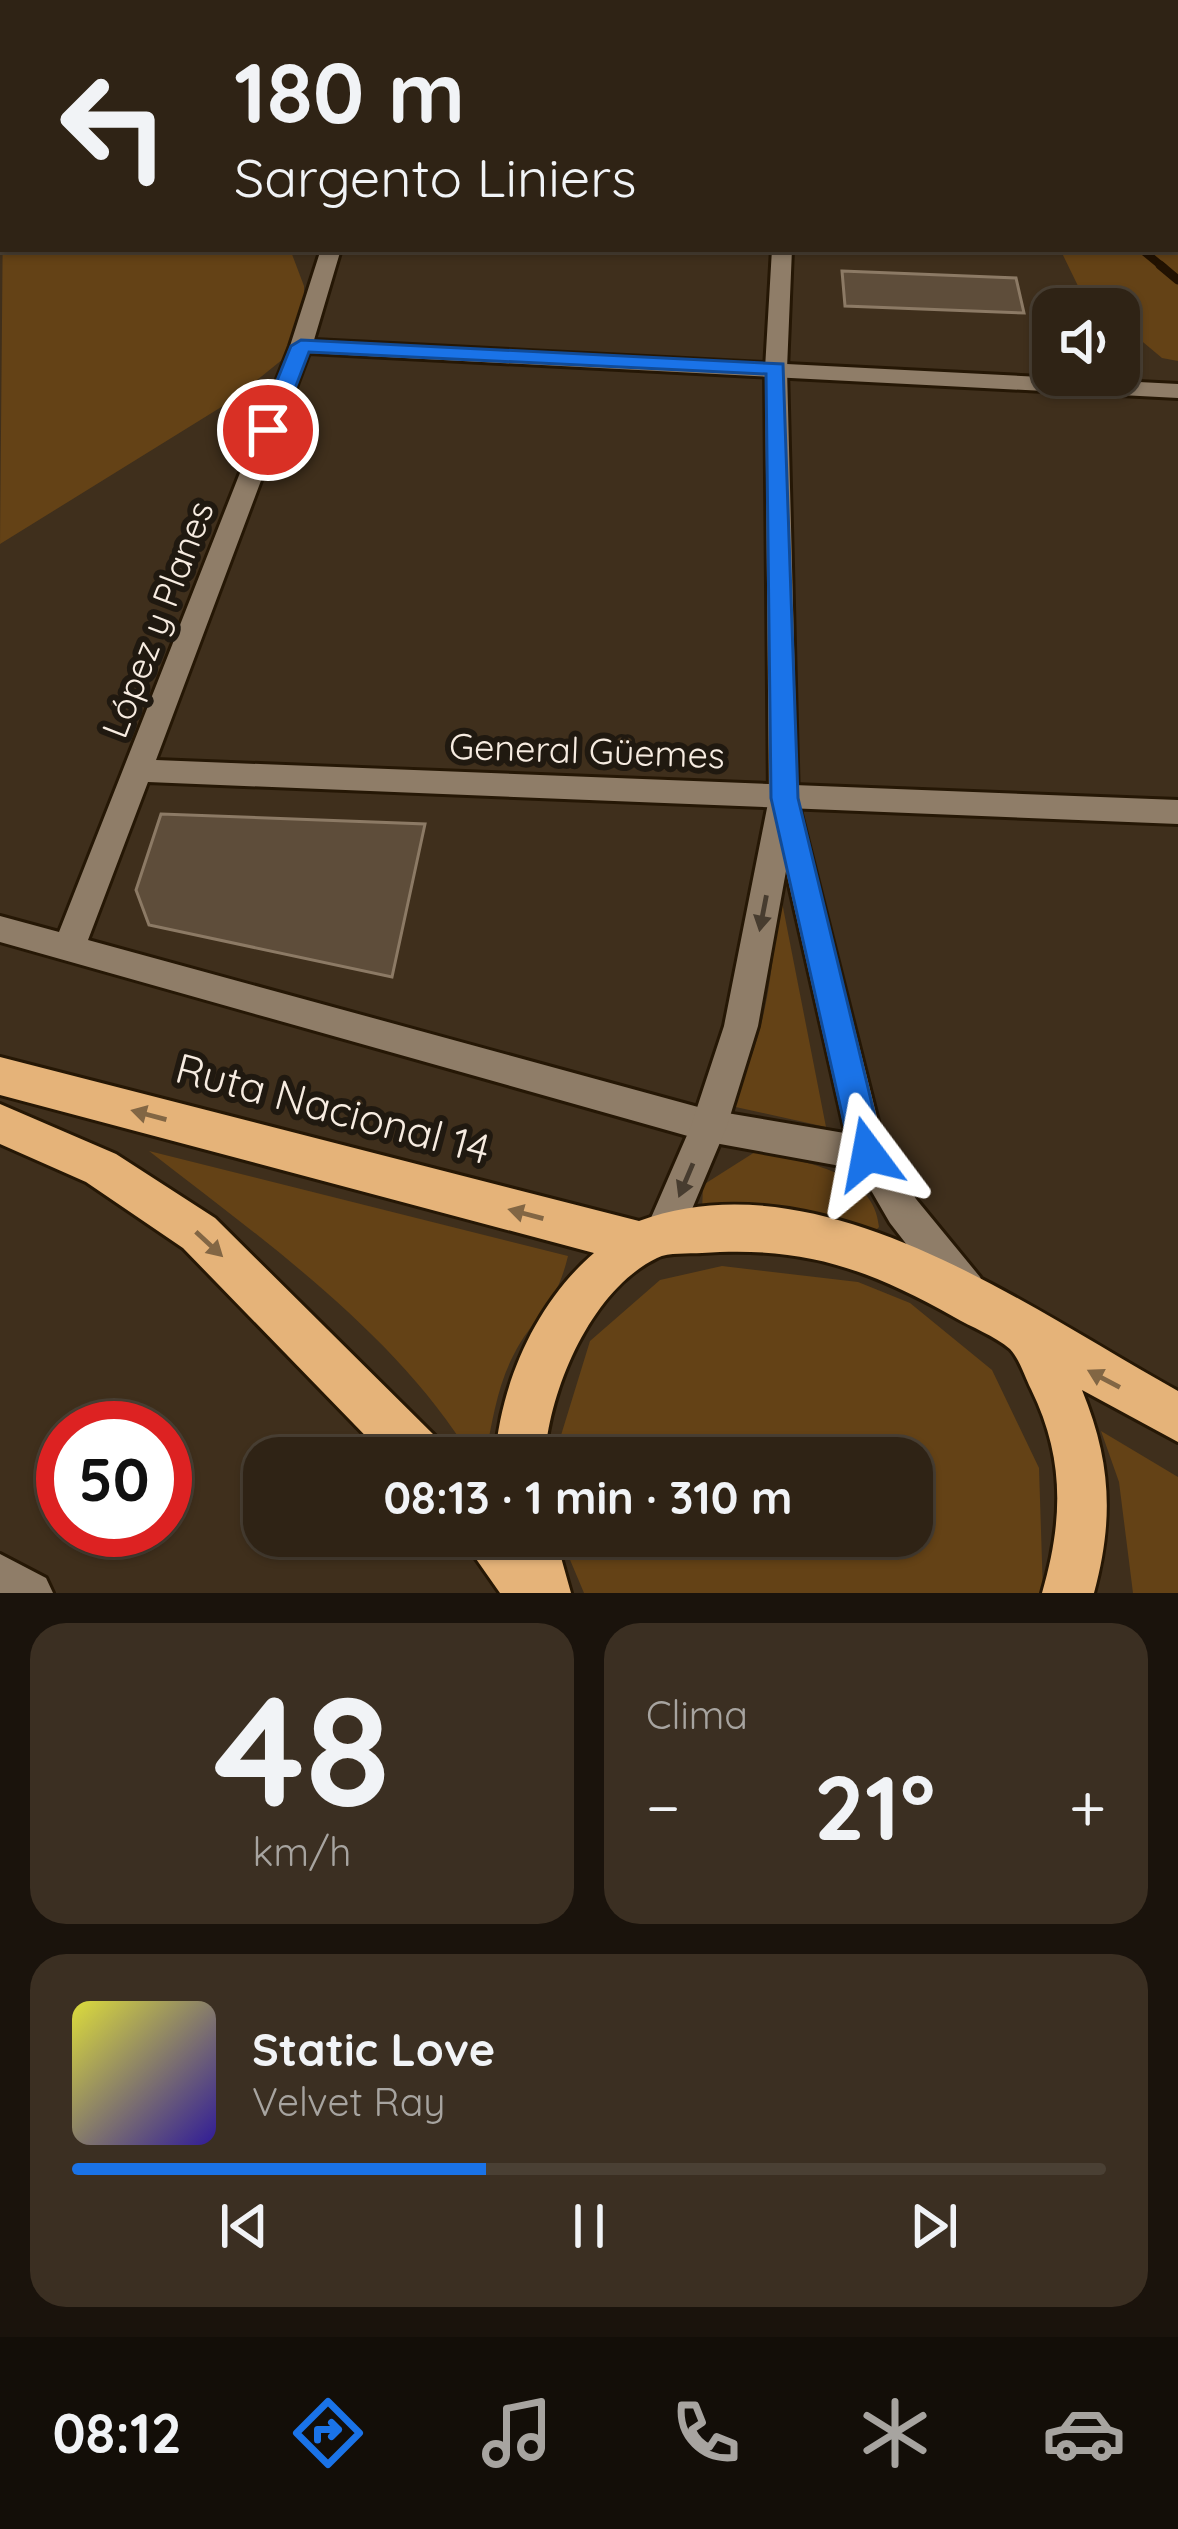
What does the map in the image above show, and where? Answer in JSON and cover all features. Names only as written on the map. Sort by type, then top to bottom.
[{"type":"highway","name":"Ruta Nacional 14","points":[[0,1076],[651,1239],[749,1228],[801,1232],[900,1262],[974,1299],[1030,1340],[1178,1418]]},
{"type":"highway","points":[[0,1124],[101,1168],[199,1233],[400,1437]]},
{"type":"highway","points":[[521,1437],[544,1356],[588,1288],[651,1239]]},
{"type":"highway","name":"Ruta Nacional 14","points":[[1030,1340],[1075,1421],[1088,1496],[1068,1593]]},
{"type":"highway","points":[[504,1557],[534,1593]]},
{"type":"highway","points":[[535,1557],[545,1593]]},
{"type":"street","name":"López y Planes","points":[[70,947],[301,346],[330,252]]},
{"type":"street","points":[[651,1239],[709,1126],[741,1026],[784,798],[776,369],[782,252]]},
{"type":"street","points":[[301,346],[1178,391]]},
{"type":"street","name":"General Güemes","points":[[137,770],[1178,812]]},
{"type":"street","points":[[784,798],[868,1154],[903,1211],[974,1299]]},
{"type":"street","points":[[0,929],[709,1126],[868,1154]]},
{"type":"street","points":[[0,1576],[31,1593]]},
{"type":"shaded area","points":[[3,252],[291,252],[304,286],[304,319],[288,355],[231,401],[0,544]]},
{"type":"shaded area","points":[[1061,252],[1178,252],[1178,361],[1162,358],[1140,340],[1140,288],[1079,288]]},
{"type":"shaded area","points":[[780,892],[826,1127],[731,1106],[761,1025]]},
{"type":"shaded area","points":[[149,1151],[568,1256],[551,1300],[507,1368],[489,1437],[458,1437],[406,1370],[367,1330]]},
{"type":"shaded area","points":[[755,1152],[813,1165],[850,1181],[864,1192],[879,1227],[872,1234],[804,1214],[702,1212],[703,1185]]},
{"type":"shaded area","points":[[722,1266],[858,1282],[910,1303],[992,1370],[1039,1468],[1043,1593],[584,1593],[569,1557],[933,1557],[933,1437],[560,1437],[590,1341],[660,1280]]},
{"type":"shaded area","points":[[1101,1431],[1178,1477],[1178,1593],[1133,1593],[1119,1482]]},
{"type":"building","points":[[842,271],[1016,278],[1024,313],[845,306]]},
{"type":"building","points":[[161,814],[425,824],[392,977],[149,925],[136,890]]},
{"type":"waterway","points":[[1145,252],[1164,268]]},
{"type":"waterway","points":[[1160,265],[1178,280]]},
{"type":"route","points":[[268,430],[301,346],[776,369],[784,798],[868,1154]]}]
